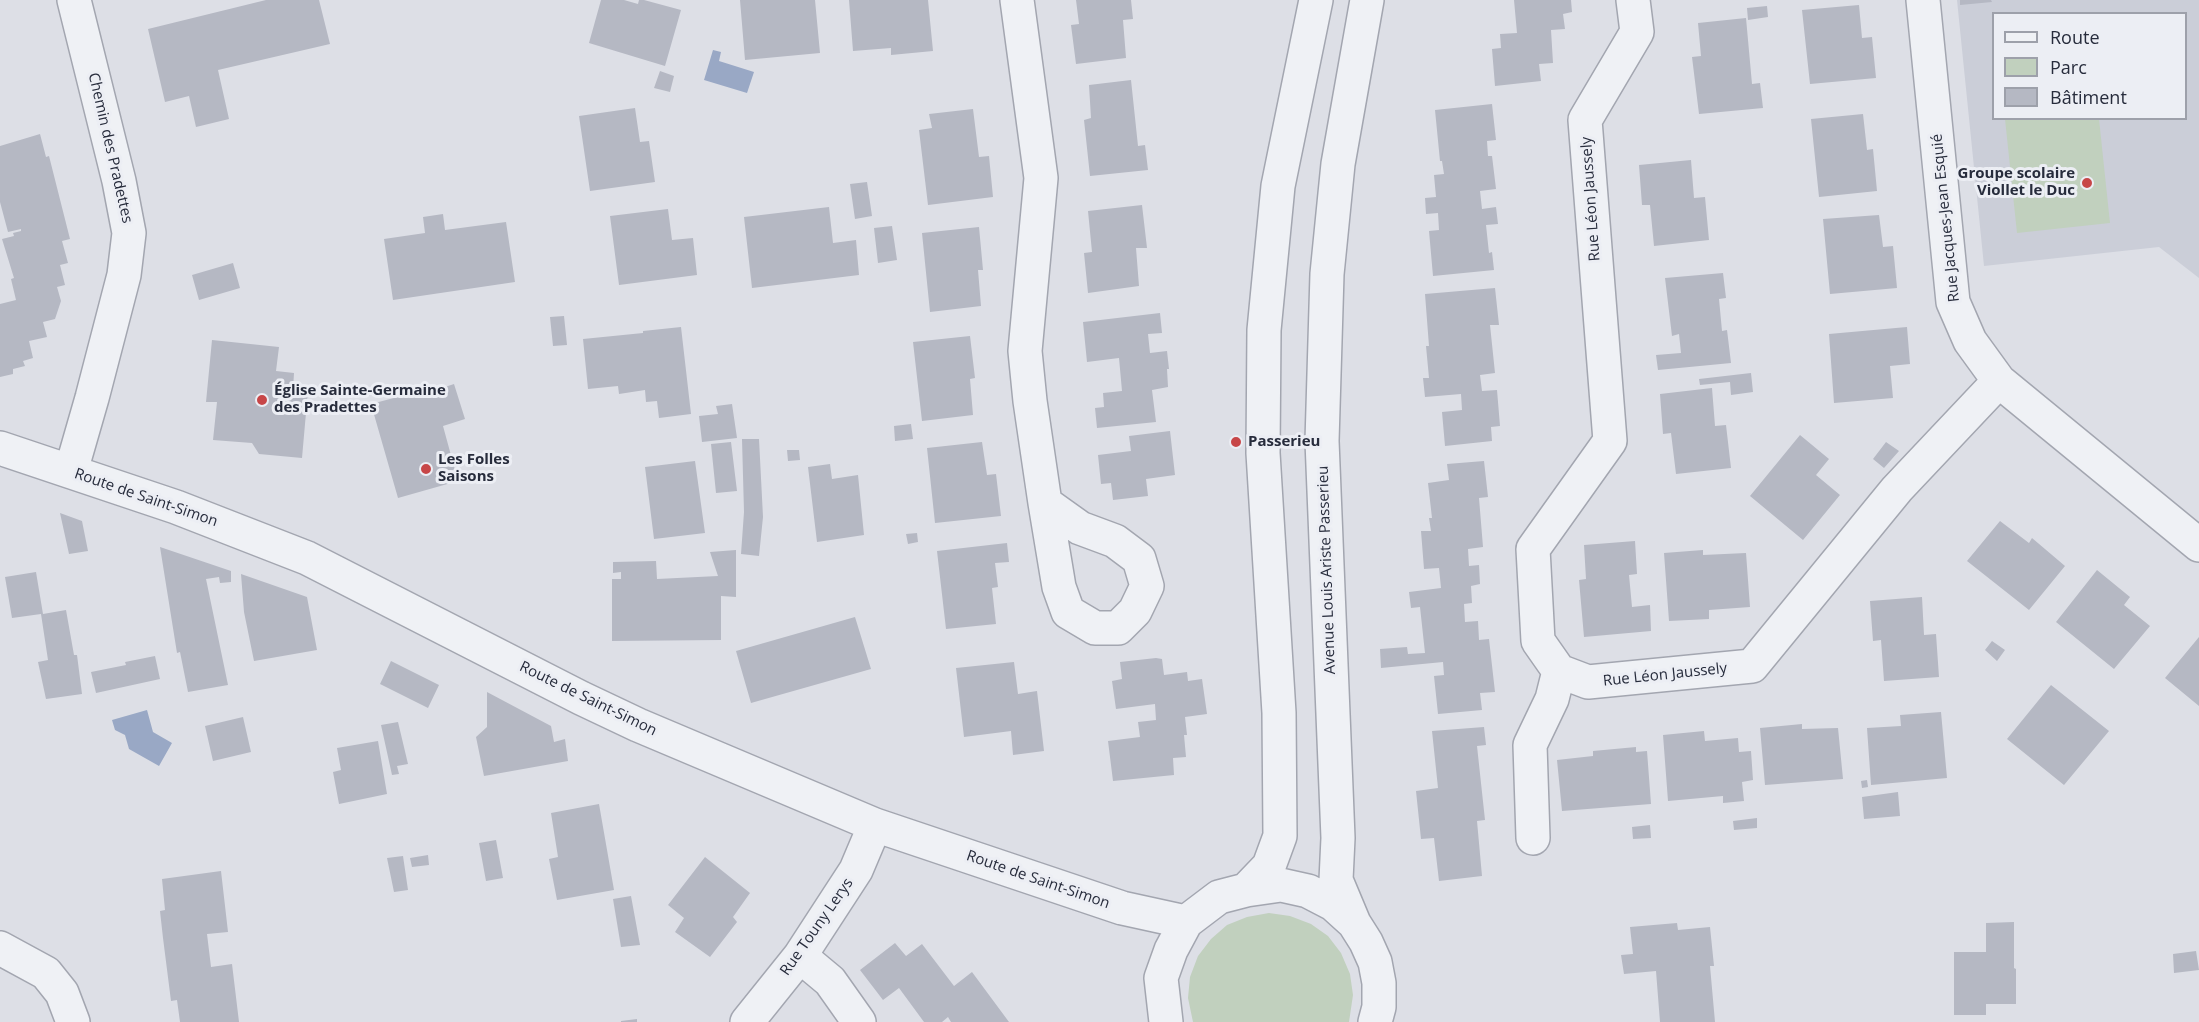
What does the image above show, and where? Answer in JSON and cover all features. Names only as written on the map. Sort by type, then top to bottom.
[{"type":"street","name":"Chemin des Pradettes","points":[[71,471],[93,398],[124,275],[129,233],[119,181],[74,0]]},
{"type":"street","points":[[1017,0],[1041,178],[1025,351],[1045,503]]},
{"type":"street","points":[[1246,890],[1269,866],[1280,836],[1279,713],[1263,453],[1264,330],[1278,186],[1316,0]]},
{"type":"street","name":"Avenue Louis Ariste Passerieu","points":[[1354,923],[1336,880],[1338,838],[1322,441],[1327,274],[1338,164],[1367,0]]},
{"type":"street","name":"Rue Léon Jaussely","points":[[1633,0],[1636,32],[1585,120],[1610,441],[1533,549],[1538,641],[1559,671],[1588,682],[1752,666],[1897,489],[2000,381]]},
{"type":"street","name":"Rue Jacques-Jean Esquié","points":[[1923,0],[1953,302],[1970,341],[2000,381],[2199,545]]},
{"type":"street","name":"Route de Saint-Simon","points":[[0,448],[176,507],[307,558],[580,698],[638,725],[875,825],[1122,908],[1186,922]]},
{"type":"street","points":[[1533,838],[1530,745],[1552,699],[1559,671]]},
{"type":"street","name":"Rue Touny Lerys","points":[[747,1022],[800,956],[856,870],[875,825]]},
{"type":"street","points":[[1166,1022],[1161,978],[1171,950],[1186,922],[1220,897],[1246,890],[1281,885],[1308,891],[1333,904],[1354,923],[1375,962],[1379,983],[1379,1007],[1375,1022]]},
{"type":"street","points":[[0,948],[46,973],[62,993],[73,1022]]},
{"type":"street","points":[[800,956],[830,981],[859,1022]]},
{"type":"shaded area","name":"Groupe scolaire Viollet le Duc","points":[[1957,0],[2199,0],[2199,278],[2159,247],[1984,266]]},
{"type":"green space","points":[[2005,120],[2099,120],[2110,223],[2017,233]]},
{"type":"green space","points":[[1269,913],[1290,916],[1311,924],[1328,936],[1341,953],[1350,974],[1353,995],[1349,1022],[1193,1022],[1188,998],[1190,977],[1198,956],[1211,939],[1227,925],[1247,917]]},
{"type":"water","points":[[713,50],[721,52],[719,61],[754,72],[747,93],[704,80]]},
{"type":"water","points":[[147,710],[153,732],[172,743],[159,766],[129,749],[125,735],[115,730],[112,720]]},
{"type":"building","points":[[266,0],[319,0],[330,44],[218,70],[229,119],[196,127],[189,96],[165,102],[148,29]]},
{"type":"building","points":[[601,0],[624,0],[638,4],[639,0],[644,0],[681,10],[665,66],[589,43]]},
{"type":"building","points":[[740,0],[815,0],[820,53],[745,60]]},
{"type":"building","points":[[849,0],[928,0],[933,51],[891,55],[891,48],[853,51]]},
{"type":"building","points":[[1076,0],[1131,0],[1133,19],[1123,20],[1126,58],[1076,64],[1071,25],[1079,24]]},
{"type":"building","points":[[1514,0],[1571,0],[1572,12],[1563,14],[1565,29],[1551,30],[1553,63],[1539,64],[1541,81],[1495,86],[1492,49],[1501,48],[1500,34],[1517,33]]},
{"type":"building","points":[[1960,0],[1991,0],[1992,2],[1960,5]]},
{"type":"building","points":[[1859,5],[1862,38],[1872,37],[1876,78],[1810,84],[1802,10]]},
{"type":"building","points":[[1767,6],[1768,17],[1748,20],[1747,8]]},
{"type":"building","points":[[1746,18],[1752,84],[1760,83],[1763,108],[1699,114],[1692,57],[1701,56],[1698,23]]},
{"type":"building","points":[[660,71],[674,76],[670,92],[654,88]]},
{"type":"building","points":[[1131,80],[1138,146],[1145,145],[1148,170],[1090,176],[1084,120],[1091,118],[1089,85]]},
{"type":"building","points":[[1492,104],[1496,140],[1487,141],[1488,156],[1492,156],[1496,189],[1480,191],[1482,209],[1496,207],[1498,224],[1486,225],[1489,253],[1492,252],[1494,270],[1433,276],[1429,231],[1439,230],[1438,213],[1426,214],[1425,198],[1436,197],[1434,175],[1444,174],[1442,161],[1440,161],[1435,110]]},
{"type":"building","points":[[635,108],[640,142],[649,141],[655,182],[590,191],[579,116]]},
{"type":"building","points":[[973,109],[979,157],[989,156],[993,197],[928,205],[919,130],[932,128],[929,114]]},
{"type":"building","points":[[1863,114],[1867,150],[1873,149],[1877,191],[1819,197],[1811,119]]},
{"type":"building","points":[[40,134],[46,157],[49,156],[70,239],[62,241],[68,263],[60,265],[65,285],[57,287],[61,301],[55,319],[43,322],[47,337],[29,341],[33,358],[23,361],[25,366],[13,369],[13,374],[0,377],[0,304],[16,300],[11,279],[14,278],[2,239],[14,236],[13,233],[21,229],[8,232],[0,202],[0,146]]},
{"type":"building","points":[[1691,160],[1694,198],[1705,197],[1709,240],[1654,246],[1650,205],[1642,205],[1639,165]]},
{"type":"building","points":[[867,182],[872,216],[855,219],[850,184]]},
{"type":"building","points":[[1142,205],[1147,248],[1136,248],[1139,286],[1088,293],[1084,253],[1092,252],[1088,211]]},
{"type":"building","points":[[829,207],[833,243],[856,240],[859,275],[752,288],[744,217]]},
{"type":"building","points":[[668,209],[672,240],[693,238],[697,275],[619,285],[610,216]]},
{"type":"building","points":[[443,214],[445,230],[506,222],[515,282],[393,300],[384,239],[425,233],[423,217]]},
{"type":"building","points":[[1879,215],[1883,247],[1893,246],[1897,288],[1830,294],[1823,219]]},
{"type":"building","points":[[892,226],[897,260],[878,263],[874,228]]},
{"type":"building","points":[[979,227],[983,270],[978,270],[981,306],[930,312],[922,233]]},
{"type":"building","points":[[233,263],[240,288],[199,300],[192,275]]},
{"type":"building","points":[[1723,273],[1726,298],[1719,299],[1722,331],[1727,330],[1731,363],[1658,370],[1656,355],[1681,353],[1679,334],[1672,336],[1665,278]]},
{"type":"building","points":[[1495,288],[1499,325],[1490,325],[1495,373],[1480,375],[1482,391],[1497,390],[1500,426],[1491,427],[1492,441],[1445,446],[1442,412],[1462,410],[1461,394],[1425,397],[1423,378],[1429,378],[1426,346],[1429,346],[1425,294]]},
{"type":"building","points":[[1160,313],[1162,333],[1148,334],[1150,353],[1167,351],[1169,369],[1167,369],[1168,387],[1152,390],[1156,422],[1097,428],[1095,408],[1104,407],[1103,393],[1122,391],[1119,358],[1087,362],[1083,322]]},
{"type":"building","points":[[564,316],[567,345],[553,346],[550,317]]},
{"type":"building","points":[[681,327],[691,414],[659,418],[657,401],[646,402],[645,390],[619,394],[618,386],[588,389],[583,339]]},
{"type":"building","points":[[1907,327],[1910,364],[1890,366],[1893,398],[1834,403],[1829,334]]},
{"type":"building","points":[[970,336],[975,378],[970,379],[973,415],[922,421],[913,342]]},
{"type":"building","name":"Église Sainte-Germaine des Pradettes","points":[[212,340],[279,347],[276,371],[294,373],[293,389],[308,390],[302,458],[259,454],[252,443],[213,440],[217,402],[206,402]]},
{"type":"building","points":[[1751,373],[1753,392],[1731,395],[1730,382],[1700,385],[1699,379]]},
{"type":"building","points":[[454,384],[465,419],[443,426],[458,481],[398,498],[371,404],[432,388],[433,391]]},
{"type":"building","points":[[1712,388],[1715,426],[1726,425],[1731,468],[1676,474],[1671,433],[1663,434],[1660,394]]},
{"type":"building","points":[[732,404],[737,438],[702,442],[699,416],[718,414],[716,406]]},
{"type":"building","points":[[911,424],[913,439],[895,441],[894,426]]},
{"type":"building","points":[[1170,431],[1175,475],[1146,479],[1148,496],[1113,500],[1111,483],[1101,484],[1098,455],[1131,451],[1129,436]]},
{"type":"building","points":[[1800,435],[1829,459],[1816,475],[1840,495],[1803,540],[1750,496]]},
{"type":"building","points":[[742,439],[759,439],[763,517],[759,556],[741,554],[744,512]]},
{"type":"building","points":[[731,442],[737,491],[716,493],[711,444]]},
{"type":"building","points":[[982,442],[987,475],[996,474],[1001,516],[935,523],[927,448]]},
{"type":"building","points":[[1886,442],[1899,451],[1884,468],[1873,459]]},
{"type":"building","points":[[787,450],[799,450],[800,460],[788,461]]},
{"type":"building","points":[[695,461],[705,533],[654,539],[645,467]]},
{"type":"building","points":[[1484,461],[1488,497],[1479,498],[1483,547],[1468,549],[1469,566],[1479,565],[1480,584],[1471,586],[1472,603],[1464,604],[1465,622],[1478,621],[1479,640],[1489,639],[1495,692],[1480,693],[1482,710],[1438,714],[1434,676],[1444,675],[1443,662],[1381,668],[1380,649],[1407,647],[1408,654],[1425,653],[1420,607],[1411,608],[1409,592],[1441,588],[1439,568],[1424,569],[1421,531],[1431,531],[1429,518],[1432,518],[1428,483],[1449,480],[1447,464]]},
{"type":"building","points":[[830,464],[832,479],[858,475],[864,535],[817,542],[808,467]]},
{"type":"building","points":[[60,513],[82,521],[88,551],[69,554]]},
{"type":"building","points":[[2000,521],[2029,543],[2032,538],[2065,566],[2029,610],[1967,561]]},
{"type":"building","points":[[917,533],[918,542],[908,544],[906,534]]},
{"type":"building","points":[[1635,541],[1637,574],[1629,575],[1632,607],[1650,605],[1651,631],[1584,637],[1579,580],[1586,579],[1584,545]]},
{"type":"building","points":[[1007,543],[1009,562],[995,563],[998,587],[992,588],[996,624],[946,629],[937,551]]},
{"type":"building","points":[[160,547],[231,571],[231,582],[220,583],[219,577],[206,579],[228,685],[188,692],[180,652],[177,653]]},
{"type":"building","points":[[736,550],[736,597],[721,596],[721,640],[612,641],[612,579],[621,579],[621,572],[613,573],[613,562],[656,561],[657,579],[718,576],[710,552]]},
{"type":"building","points":[[1703,550],[1703,555],[1746,553],[1750,607],[1709,610],[1709,619],[1669,621],[1664,553]]},
{"type":"building","points":[[2097,570],[2130,597],[2124,605],[2150,626],[2114,669],[2056,622]]},
{"type":"building","points":[[36,572],[43,614],[66,610],[74,655],[77,655],[82,694],[46,699],[38,662],[48,660],[41,614],[12,618],[5,577]]},
{"type":"building","points":[[241,574],[307,597],[317,650],[254,661],[244,612]]},
{"type":"building","points":[[1922,597],[1924,635],[1936,634],[1939,677],[1884,681],[1881,640],[1873,641],[1870,601]]},
{"type":"building","points":[[855,617],[871,669],[751,703],[736,651]]},
{"type":"building","points":[[2199,637],[2199,706],[2165,678]]},
{"type":"building","points":[[1992,641],[2005,650],[1997,661],[1985,650]]},
{"type":"building","points":[[155,656],[160,679],[96,693],[91,672]]},
{"type":"building","points":[[1162,659],[1164,675],[1187,672],[1188,681],[1202,679],[1207,714],[1185,717],[1186,757],[1173,758],[1174,775],[1113,781],[1108,741],[1140,737],[1138,722],[1156,720],[1155,704],[1116,709],[1112,681],[1122,679],[1120,662]]},
{"type":"building","points":[[391,661],[439,685],[428,708],[380,684]]},
{"type":"building","points":[[1014,662],[1018,694],[1037,691],[1044,751],[1013,755],[1011,731],[964,737],[956,668]]},
{"type":"building","points":[[2051,685],[2109,731],[2064,785],[2007,739]]},
{"type":"building","points":[[487,692],[551,726],[554,742],[565,739],[568,761],[484,776],[476,737],[487,727]]},
{"type":"building","points":[[1941,712],[1947,778],[1871,785],[1867,728],[1901,726],[1900,715]]},
{"type":"building","points":[[243,717],[251,752],[213,761],[205,726]]},
{"type":"building","points":[[398,722],[408,764],[397,766],[399,774],[392,775],[381,725]]},
{"type":"building","points":[[1802,724],[1802,729],[1838,728],[1843,779],[1765,785],[1760,728]]},
{"type":"building","points":[[1484,727],[1486,745],[1477,746],[1485,820],[1477,821],[1482,876],[1439,881],[1434,838],[1421,839],[1416,791],[1438,788],[1432,731]]},
{"type":"building","points":[[1704,731],[1705,741],[1738,738],[1739,752],[1751,751],[1753,780],[1742,782],[1744,801],[1723,803],[1723,796],[1668,801],[1663,735]]},
{"type":"building","points":[[378,741],[387,794],[339,804],[333,772],[341,770],[337,748]]},
{"type":"building","points":[[1636,747],[1636,752],[1647,751],[1651,804],[1562,811],[1557,760],[1593,756],[1593,751]]},
{"type":"building","points":[[1867,780],[1868,787],[1862,788],[1861,781]]},
{"type":"building","points":[[1898,792],[1900,816],[1864,819],[1862,797]]},
{"type":"building","points":[[599,804],[614,890],[557,900],[549,859],[558,857],[551,813]]},
{"type":"building","points":[[1757,818],[1757,828],[1734,830],[1733,821]]},
{"type":"building","points":[[1650,825],[1651,838],[1633,839],[1632,827]]},
{"type":"building","points":[[496,840],[503,878],[486,881],[479,843]]},
{"type":"building","points":[[428,855],[429,865],[412,867],[410,858]]},
{"type":"building","points":[[403,856],[408,890],[394,892],[387,858]]},
{"type":"building","points":[[705,857],[750,893],[733,917],[737,922],[710,957],[675,932],[684,918],[668,905]]},
{"type":"building","points":[[221,871],[228,932],[207,934],[211,967],[232,964],[239,1022],[180,1022],[177,1000],[171,1001],[163,938],[160,911],[165,910],[162,879]]},
{"type":"building","points":[[631,896],[640,945],[621,947],[613,899]]},
{"type":"building","points":[[2014,922],[2016,1004],[1986,1004],[1986,1015],[1954,1015],[1954,952],[1986,952],[1986,923]]},
{"type":"building","points":[[1677,923],[1678,930],[1710,927],[1714,966],[1710,966],[1715,1022],[1660,1022],[1656,971],[1624,974],[1621,955],[1633,954],[1630,927]]},
{"type":"building","points":[[895,943],[906,956],[922,944],[954,986],[972,972],[1009,1022],[951,1022],[948,1017],[942,1022],[924,1022],[899,988],[883,1000],[860,970]]},
{"type":"building","points":[[2196,951],[2199,970],[2174,973],[2173,954]]},
{"type":"building","points":[[637,1019],[637,1022],[621,1022],[621,1021]]},
{"type":"place","name":"Groupe scolaire Viollet le Duc","points":[[2087,183]]},
{"type":"place","name":"Église Sainte-Germaine des Pradettes","points":[[262,400]]},
{"type":"place","name":"Passerieu","points":[[1236,442]]},
{"type":"place","name":"Les Folles Saisons","points":[[426,469]]}]
